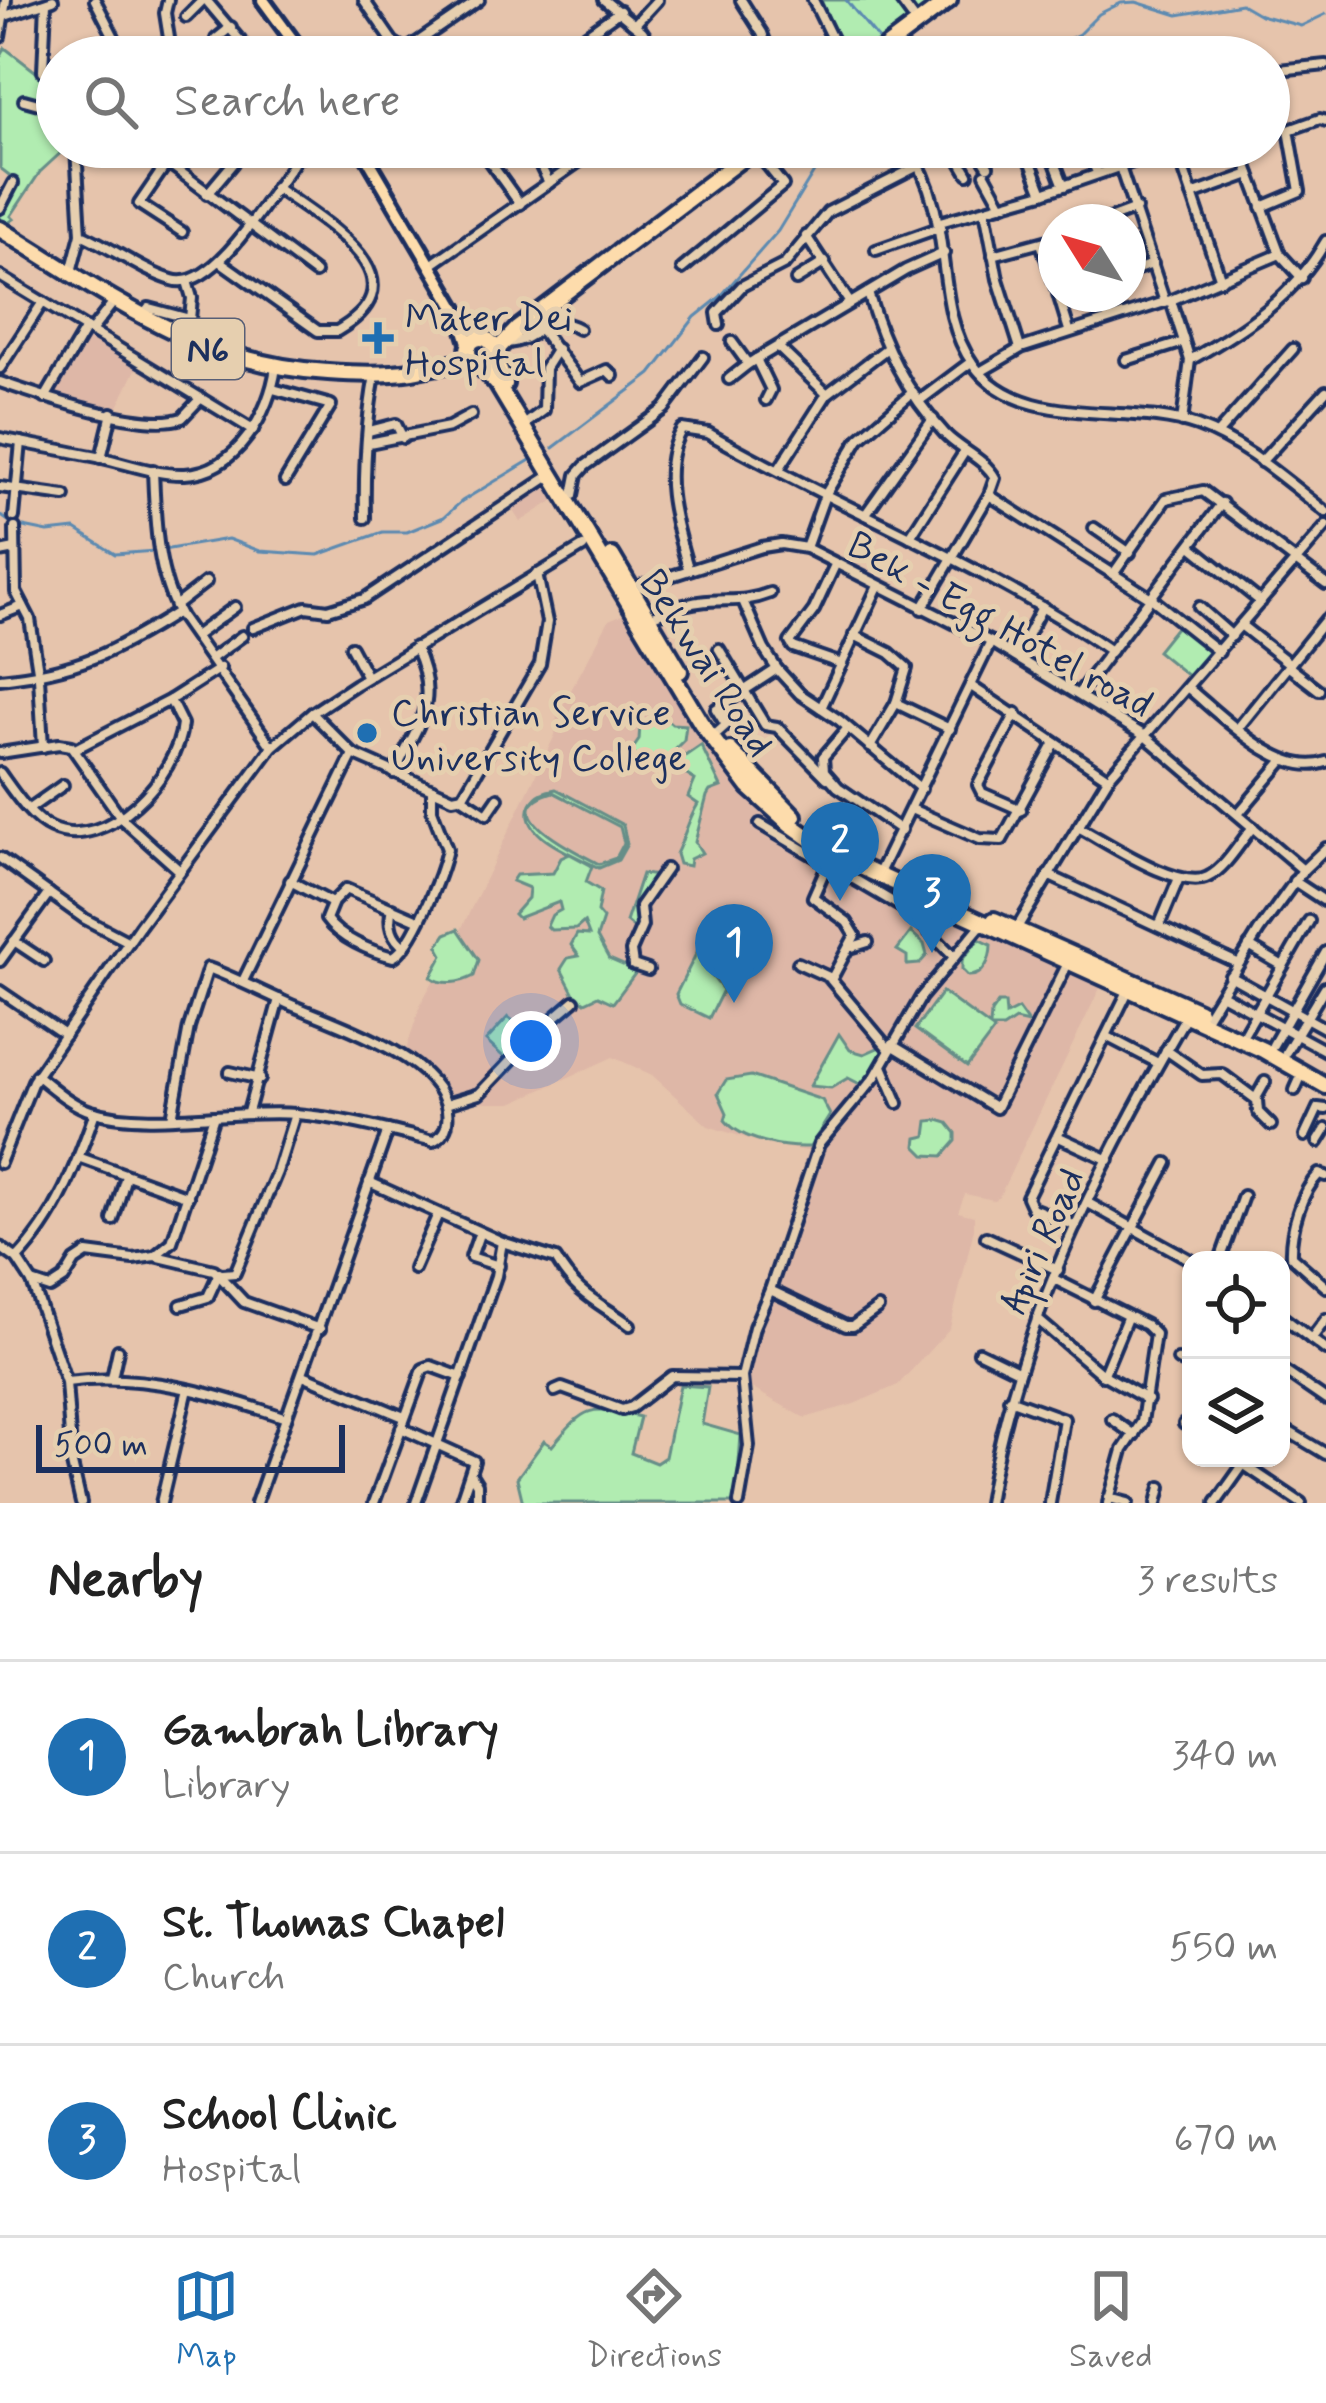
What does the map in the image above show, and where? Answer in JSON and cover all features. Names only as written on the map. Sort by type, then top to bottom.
[{"type":"highway","points":[[902,36],[949,0]]},
{"type":"highway","name":"N6","points":[[0,229],[143,316],[216,352],[277,366],[412,371],[447,363],[489,362],[499,342],[536,323],[730,168]]},
{"type":"highway","name":"N6","points":[[447,363],[477,338],[499,342]]},
{"type":"highway","points":[[499,342],[501,380]]},
{"type":"highway","points":[[469,347],[470,356],[501,380]]},
{"type":"highway","points":[[447,363],[477,368],[501,380]]},
{"type":"highway","name":"Bekwai Road","points":[[501,380],[633,589],[735,771],[770,808],[834,861],[879,873],[1206,1019],[1324,1079]]},
{"type":"highway","name":"Bekwai Road","points":[[501,380],[589,543],[650,626],[717,733],[755,780],[795,818],[879,873],[982,924],[1014,934],[1068,963],[1108,975],[1187,1015],[1245,1032],[1279,1048],[1324,1079]]},
{"type":"main road","points":[[263,0],[290,36]]},
{"type":"main road","points":[[373,168],[459,314],[469,347]]},
{"type":"main road","points":[[459,314],[499,342]]},
{"type":"street","points":[[0,38],[6,0]]},
{"type":"street","points":[[95,0],[113,36]]},
{"type":"street","points":[[168,0],[169,36]]},
{"type":"street","points":[[186,17],[204,0],[239,36]]},
{"type":"street","points":[[364,0],[389,36]]},
{"type":"street","points":[[426,36],[479,0]]},
{"type":"street","points":[[604,0],[643,36]]},
{"type":"street","points":[[634,24],[657,0]]},
{"type":"street","points":[[741,0],[763,36]]},
{"type":"street","points":[[813,0],[831,36]]},
{"type":"street","points":[[900,0],[917,25]]},
{"type":"street","points":[[5,16],[50,2],[47,36]]},
{"type":"street","points":[[585,36],[620,11]]},
{"type":"street","points":[[220,36],[232,27]]},
{"type":"street","points":[[1290,68],[1326,65]]},
{"type":"street","points":[[24,100],[36,103]]},
{"type":"street","points":[[1290,130],[1326,121]]},
{"type":"street","points":[[1262,207],[1300,191],[1290,136]]},
{"type":"street","points":[[70,272],[80,234],[77,168]]},
{"type":"street","points":[[164,168],[139,204],[182,232]]},
{"type":"street","points":[[173,168],[315,273]]},
{"type":"street","points":[[207,194],[230,168]]},
{"type":"street","points":[[80,234],[174,281],[188,281],[221,262],[286,168]]},
{"type":"street","points":[[494,168],[520,204]]},
{"type":"street","points":[[541,168],[549,184]]},
{"type":"street","points":[[431,265],[571,168]]},
{"type":"street","points":[[682,269],[783,185],[770,168]]},
{"type":"street","points":[[719,325],[717,313],[741,287],[784,264],[806,236],[847,200],[904,168]]},
{"type":"street","points":[[920,168],[940,225],[956,330],[980,372],[1015,396],[1048,406],[1182,422],[1217,434],[1326,512]]},
{"type":"street","points":[[964,168],[968,174]]},
{"type":"street","points":[[986,168],[1002,205]]},
{"type":"street","points":[[1033,168],[1043,193]]},
{"type":"street","points":[[1057,168],[1064,186]]},
{"type":"street","points":[[1095,168],[1097,172]]},
{"type":"street","points":[[876,250],[1108,168]]},
{"type":"street","points":[[1121,168],[1134,204]]},
{"type":"street","points":[[1183,168],[1221,280]]},
{"type":"street","points":[[1248,168],[1280,254],[1302,278]]},
{"type":"street","points":[[1192,195],[1250,174]]},
{"type":"street","points":[[0,208],[13,183]]},
{"type":"street","points":[[221,262],[318,331],[337,331],[362,311],[373,284],[368,263],[275,187]]},
{"type":"street","points":[[985,210],[993,255],[1021,348]]},
{"type":"street","points":[[806,236],[850,303]]},
{"type":"street","points":[[1146,241],[1190,360],[1182,422]]},
{"type":"street","points":[[1190,360],[1234,335],[1287,295],[1326,241]]},
{"type":"street","points":[[993,255],[1038,244]]},
{"type":"street","points":[[729,380],[752,361],[868,292],[944,253]]},
{"type":"street","points":[[980,372],[1021,348],[1168,301],[1280,254]]},
{"type":"street","points":[[796,280],[825,262]]},
{"type":"street","points":[[1146,266],[1153,264]]},
{"type":"street","points":[[0,276],[253,430]]},
{"type":"street","points":[[143,316],[149,308],[190,319],[188,281]]},
{"type":"street","points":[[868,292],[886,349],[916,397],[965,451],[993,472],[989,495],[922,609]]},
{"type":"street","points":[[45,398],[89,330],[116,299]]},
{"type":"street","points":[[0,368],[4,353],[43,302]]},
{"type":"street","points":[[1064,312],[1069,330]]},
{"type":"street","points":[[536,323],[557,322],[579,329]]},
{"type":"street","points":[[536,323],[581,383],[608,370],[613,376]]},
{"type":"street","points":[[731,342],[752,361],[771,390],[766,400]]},
{"type":"street","points":[[1126,360],[1184,342]]},
{"type":"street","points":[[778,347],[827,394]]},
{"type":"street","points":[[528,422],[544,410],[545,368],[556,349]]},
{"type":"street","points":[[779,469],[827,394],[886,349]]},
{"type":"street","points":[[1217,434],[1293,349]]},
{"type":"street","points":[[573,495],[580,472],[664,410],[703,357]]},
{"type":"street","points":[[806,548],[825,495],[859,439],[971,362]]},
{"type":"street","points":[[0,438],[152,470],[184,474],[205,470],[253,430],[273,389],[277,366]]},
{"type":"street","points":[[364,518],[364,458],[376,373]]},
{"type":"street","points":[[0,382],[45,398],[147,421],[176,421],[189,414],[201,398]]},
{"type":"street","points":[[273,389],[332,404],[285,481]]},
{"type":"street","points":[[1262,462],[1326,392]]},
{"type":"street","points":[[101,458],[112,412]]},
{"type":"street","points":[[369,443],[448,428],[471,415]]},
{"type":"street","points":[[865,515],[933,419]]},
{"type":"street","points":[[368,431],[396,424],[403,438]]},
{"type":"street","points":[[688,568],[672,490],[672,461],[680,431],[705,432],[951,556],[1111,651]]},
{"type":"street","points":[[14,517],[22,442]]},
{"type":"street","points":[[910,537],[965,451]]},
{"type":"street","points":[[152,470],[161,560],[176,609],[272,747]]},
{"type":"street","points":[[253,628],[306,608],[328,610],[364,599],[552,474]]},
{"type":"street","points":[[0,488],[65,496]]},
{"type":"street","points":[[1114,573],[1172,495],[1203,491],[1326,584]]},
{"type":"street","points":[[989,495],[1151,598],[1220,652]]},
{"type":"street","points":[[1079,693],[1222,503]]},
{"type":"street","points":[[1014,934],[1108,778],[1326,526]]},
{"type":"street","points":[[15,528],[16,592],[30,619],[43,746]]},
{"type":"street","points":[[1094,528],[1130,553]]},
{"type":"street","points":[[0,1162],[36,1076],[272,747],[312,712],[589,543]]},
{"type":"street","points":[[1191,546],[1262,602]]},
{"type":"street","name":"Bek - Egg Hotel road","points":[[633,589],[763,547],[806,548],[991,642],[1079,693],[1145,736],[1303,870]]},
{"type":"street","points":[[0,552],[15,549]]},
{"type":"street","points":[[835,565],[814,610],[790,642],[842,664]]},
{"type":"street","points":[[461,797],[540,664],[548,622],[537,574]]},
{"type":"street","points":[[0,679],[39,676],[100,657],[176,609],[206,581]]},
{"type":"street","points":[[821,708],[878,586]]},
{"type":"street","points":[[650,626],[704,601],[744,603],[770,593]]},
{"type":"street","points":[[744,603],[764,650],[800,694],[921,789]]},
{"type":"street","points":[[0,615],[23,606]]},
{"type":"street","points":[[1016,657],[1042,607]]},
{"type":"street","points":[[195,636],[235,608]]},
{"type":"street","points":[[1199,608],[1232,636]]},
{"type":"street","points":[[1238,728],[1326,619]]},
{"type":"street","points":[[1242,626],[1319,690]]},
{"type":"street","points":[[854,635],[905,663],[907,673],[896,704],[869,747]]},
{"type":"street","points":[[212,658],[242,636]]},
{"type":"street","points":[[879,873],[991,642]]},
{"type":"street","points":[[351,646],[367,677]]},
{"type":"street","points":[[394,773],[429,702],[428,680],[416,646]]},
{"type":"street","points":[[719,649],[765,725],[777,727],[827,778],[901,830]]},
{"type":"street","points":[[76,749],[220,668]]},
{"type":"street","points":[[717,733],[726,725],[716,710],[777,669]]},
{"type":"street","points":[[971,686],[1108,778]]},
{"type":"street","points":[[1188,688],[1283,761],[1311,767],[1326,762]]},
{"type":"street","points":[[0,773],[49,827],[62,831],[99,827],[122,819],[160,776],[180,742],[182,724],[170,700]]},
{"type":"street","points":[[896,704],[950,730]]},
{"type":"street","points":[[312,712],[353,754],[394,773],[461,797],[487,814],[498,798]]},
{"type":"street","points":[[1016,713],[978,785],[982,793],[1021,810]]},
{"type":"street","points":[[827,778],[823,758],[847,729]]},
{"type":"street","points":[[911,809],[996,843],[1006,836],[1055,742]]},
{"type":"street","points":[[0,753],[66,743],[76,749],[122,819],[180,871]]},
{"type":"street","points":[[243,981],[353,754]]},
{"type":"street","points":[[1238,814],[1283,761]]},
{"type":"street","points":[[29,809],[63,785]]},
{"type":"street","points":[[418,920],[352,890],[339,892],[326,919],[334,930],[388,956],[398,956],[418,920],[448,849],[432,810],[432,789]]},
{"type":"street","points":[[760,824],[834,861],[910,912],[954,957]]},
{"type":"street","points":[[1078,827],[1179,878],[1195,881],[1214,873],[1253,827]]},
{"type":"street","points":[[1206,1019],[1237,963],[1294,881],[1326,848]]},
{"type":"street","points":[[0,858],[96,926],[129,942]]},
{"type":"street","points":[[831,978],[852,947],[854,929],[813,897],[834,861]]},
{"type":"street","points":[[648,970],[633,965],[631,951],[642,926],[640,906],[666,869]]},
{"type":"street","points":[[1048,875],[1237,963]]},
{"type":"street","points":[[1160,926],[1179,878]]},
{"type":"street","points":[[290,881],[332,903]]},
{"type":"street","points":[[1294,881],[1326,902]]},
{"type":"street","points":[[0,961],[49,892]]},
{"type":"street","points":[[392,908],[392,932],[405,947]]},
{"type":"street","points":[[1245,1032],[1309,921]]},
{"type":"street","points":[[740,1503],[749,1446],[742,1377],[754,1327],[813,1154],[882,1064],[921,998],[982,924]]},
{"type":"street","points":[[14,941],[44,961]]},
{"type":"street","points":[[852,947],[868,942]]},
{"type":"street","points":[[1249,946],[1283,966]]},
{"type":"street","points":[[1279,1048],[1283,1027],[1326,952]]},
{"type":"street","points":[[799,963],[831,978],[890,1047],[996,1108],[1068,963]]},
{"type":"street","points":[[36,1076],[95,1112],[172,1118],[254,1109],[357,1121],[433,1142],[448,1122],[446,1104],[423,1072],[388,1047],[208,968],[189,1027],[172,1118]]},
{"type":"street","points":[[1230,976],[1326,1030]]},
{"type":"street","points":[[1279,1048],[1297,1034],[1325,987]]},
{"type":"street","points":[[1076,1226],[1028,1203],[1027,1197],[1129,989]]},
{"type":"street","points":[[0,1006],[4,993],[65,1035]]},
{"type":"street","points":[[1221,994],[1326,1051]]},
{"type":"street","points":[[254,1109],[279,999]]},
{"type":"street","points":[[446,1104],[479,1094],[574,1001]]},
{"type":"street","name":"Apiri Road","points":[[988,1503],[1010,1399],[1037,1319],[1076,1226],[1187,1015]]},
{"type":"street","points":[[1106,1036],[1159,1063]]},
{"type":"street","points":[[1166,1050],[1202,1075],[1222,1074],[1256,1098]]},
{"type":"street","points":[[882,1064],[898,1103]]},
{"type":"street","points":[[1294,1090],[1304,1070]]},
{"type":"street","points":[[230,1072],[260,1078]]},
{"type":"street","points":[[1264,1082],[1256,1098],[1258,1112],[1271,1125]]},
{"type":"street","points":[[1305,1136],[1318,1108],[1326,1109]]},
{"type":"street","points":[[17,1259],[51,1217],[95,1112]]},
{"type":"street","points":[[32,1282],[50,1288],[64,1280],[75,1261],[87,1253],[133,1259],[155,1256],[235,1273],[296,1114]]},
{"type":"street","points":[[155,1256],[172,1241],[214,1116]]},
{"type":"street","points":[[1318,1142],[1326,1129]]},
{"type":"street","points":[[256,1503],[388,1130]]},
{"type":"street","points":[[1058,1137],[1109,1160]]},
{"type":"street","points":[[78,1157],[188,1197]]},
{"type":"street","points":[[1094,1301],[1167,1163]]},
{"type":"street","points":[[1326,1176],[1318,1174],[1309,1184],[1290,1245],[1291,1256],[1326,1287]]},
{"type":"street","points":[[113,1220],[126,1176]]},
{"type":"street","points":[[369,1182],[502,1242],[556,1259],[580,1294],[630,1324]]},
{"type":"street","points":[[1223,1251],[1243,1196]]},
{"type":"street","points":[[1088,1203],[1182,1255]]},
{"type":"street","points":[[414,1269],[438,1214]]},
{"type":"street","points":[[986,1237],[1156,1334],[1148,1400],[1142,1421],[1123,1450],[1109,1501],[1128,1503]]},
{"type":"street","points":[[478,1238],[471,1257],[499,1266]]},
{"type":"street","points":[[172,1241],[176,1261]]},
{"type":"street","points":[[416,1503],[499,1266],[502,1242]]},
{"type":"street","points":[[0,1247],[17,1259],[32,1282],[66,1382],[72,1464],[81,1503]]},
{"type":"street","points":[[181,1305],[208,1297],[220,1273]]},
{"type":"street","points":[[220,1273],[244,1302],[320,1329]]},
{"type":"street","points":[[770,1290],[846,1326],[878,1308]]},
{"type":"street","points":[[1103,1376],[1126,1318]]},
{"type":"street","points":[[1037,1319],[1103,1376],[1148,1400]]},
{"type":"street","points":[[1311,1339],[1326,1319]]},
{"type":"street","points":[[1290,1323],[1326,1350]]},
{"type":"street","points":[[112,1378],[118,1350]]},
{"type":"street","points":[[979,1352],[1018,1371]]},
{"type":"street","points":[[1178,1360],[1182,1362]]},
{"type":"street","points":[[374,1503],[427,1366],[461,1377]]},
{"type":"street","points":[[303,1375],[472,1458],[472,1475],[460,1503]]},
{"type":"street","points":[[1290,1375],[1326,1400]]},
{"type":"street","points":[[555,1391],[569,1390],[622,1410],[672,1376],[742,1377]]},
{"type":"street","points":[[66,1382],[141,1379],[286,1418]]},
{"type":"street","points":[[161,1503],[188,1389]]},
{"type":"street","points":[[1010,1399],[1064,1418],[1050,1503]]},
{"type":"street","points":[[1112,1419],[1134,1435]]},
{"type":"street","points":[[1142,1421],[1154,1426]]},
{"type":"street","points":[[1290,1432],[1326,1454]]},
{"type":"street","points":[[1216,1503],[1241,1467]]},
{"type":"street","points":[[1253,1467],[1297,1502]]},
{"type":"street","points":[[472,1475],[477,1503]]},
{"type":"street","points":[[1157,1503],[1161,1487]]},
{"type":"shaded area","points":[[88,333],[139,363],[116,411],[59,399],[52,393]]},
{"type":"shaded area","points":[[551,485],[559,497],[520,522],[512,509]]},
{"type":"shaded area","points":[[626,613],[666,682],[733,777],[762,809],[801,840],[894,892],[1101,986],[1000,1195],[994,1200],[965,1194],[958,1212],[974,1216],[974,1229],[950,1328],[898,1385],[805,1418],[746,1385],[744,1366],[789,1253],[818,1153],[765,1144],[708,1126],[652,1075],[613,1057],[512,1103],[486,1103],[449,1098],[406,1050],[421,1003],[555,735],[557,716],[609,620]]},
{"type":"green space","points":[[821,0],[944,0],[895,36],[837,36]]},
{"type":"green space","points":[[5,48],[36,72],[36,168],[44,168],[11,216],[14,219],[5,225],[0,223],[0,213],[17,181],[0,168],[0,57]]},
{"type":"green space","points":[[1177,626],[1211,650],[1189,677],[1157,651]]},
{"type":"green space","points":[[662,715],[672,724],[686,725],[684,740],[676,748],[685,756],[701,745],[721,787],[707,796],[695,842],[702,853],[690,859],[689,866],[679,864],[676,854],[698,804],[688,797],[695,780],[666,762],[630,753],[639,740],[640,725]]},
{"type":"green space","points":[[556,789],[623,825],[627,844],[618,860],[599,868],[540,835],[529,815],[531,804],[536,797]],"holes":[[[553,792],[620,827],[624,843],[616,858],[599,864],[559,842],[534,820],[530,810],[535,800]]]},
{"type":"green space","points":[[570,854],[592,866],[586,882],[601,891],[597,912],[603,919],[597,937],[609,959],[637,971],[613,1003],[598,996],[585,1002],[574,994],[561,969],[568,958],[579,956],[571,945],[577,934],[589,935],[584,922],[576,929],[551,930],[547,926],[561,910],[559,902],[518,918],[514,914],[528,898],[529,888],[512,881],[516,875],[553,873],[561,858]]},
{"type":"green space","points":[[642,874],[658,876],[640,903],[636,930],[626,922]]},
{"type":"green space","points":[[458,929],[479,960],[474,976],[441,982],[431,977],[443,955],[438,946],[446,934]]},
{"type":"green space","points":[[911,932],[924,944],[927,955],[919,964],[907,965],[907,956],[897,950]]},
{"type":"green space","points":[[979,939],[991,945],[990,956],[982,970],[968,976],[962,960]]},
{"type":"green space","points":[[699,948],[700,961],[723,990],[709,1018],[680,1004],[676,994]]},
{"type":"green space","points":[[942,992],[990,1027],[998,1003],[1005,1003],[1006,1015],[1018,1009],[1028,1023],[1015,1020],[1003,1028],[992,1028],[967,1067],[915,1029]]},
{"type":"green space","points":[[508,1017],[531,1035],[508,1061],[486,1041]]},
{"type":"green space","points":[[839,1034],[850,1050],[864,1054],[880,1047],[884,1054],[862,1085],[848,1078],[831,1088],[810,1086]]},
{"type":"green space","points":[[751,1076],[822,1100],[830,1115],[810,1147],[764,1142],[725,1120],[727,1113],[718,1093],[726,1080]]},
{"type":"green space","points":[[928,1121],[948,1123],[956,1141],[943,1156],[925,1155],[916,1146],[917,1138],[926,1136]]},
{"type":"green space","points":[[680,1385],[708,1387],[702,1424],[741,1435],[736,1503],[523,1503],[517,1478],[544,1441],[552,1446],[573,1422],[590,1412],[640,1417],[631,1453],[656,1463],[665,1457]]},
{"type":"waterway","points":[[846,0],[876,36]]},
{"type":"waterway","points":[[1075,36],[1099,14],[1121,3],[1136,2],[1178,15],[1241,4],[1260,15],[1301,26],[1326,14]]},
{"type":"waterway","points":[[553,448],[651,374],[695,317],[720,297],[778,231],[816,168]]},
{"type":"waterway","points":[[163,550],[228,539],[260,551],[318,555],[383,532],[407,532],[444,517],[532,459]]},
{"type":"waterway","points":[[0,515],[14,525],[48,532],[75,529],[115,554],[155,551]]},
{"type":"place","name":"Mater Dei Hospital","points":[[378,338]]},
{"type":"place","name":"Christian Service University College","points":[[367,733]]},
{"type":"place","name":"St. Thomas Chapel","points":[[840,901]]},
{"type":"place","name":"School Clinic","points":[[932,953]]},
{"type":"place","name":"Gambrah Library","points":[[734,1003]]}]
